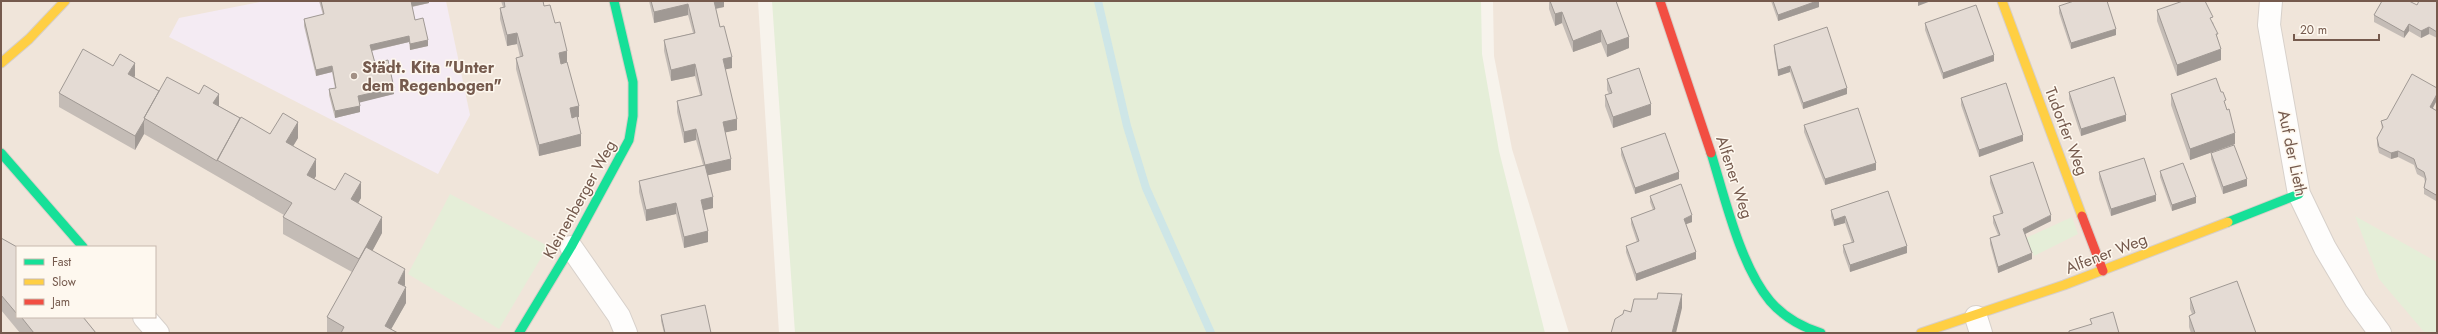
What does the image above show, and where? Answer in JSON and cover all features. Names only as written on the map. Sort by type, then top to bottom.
[{"type":"street","points":[[1,63],[29,39],[65,1]]},
{"type":"street","name":"Kleinenberger Weg","points":[[518,333],[571,247],[629,140],[633,116],[633,82],[614,1]]},
{"type":"street","name":"Alfener Weg","points":[[1660,1],[1746,260],[1770,300],[1802,327],[1821,333]]},
{"type":"street","name":"Tudorfer Weg","points":[[2002,1],[2103,271]]},
{"type":"street","name":"Auf der Lieth","points":[[2271,1],[2270,25],[2299,194],[2325,248],[2356,300],[2380,333]]},
{"type":"street","points":[[1,153],[82,246]]},
{"type":"street","name":"Alfener Weg","points":[[1920,333],[1979,325],[2103,271],[2299,194]]},
{"type":"street","points":[[571,247],[619,316],[626,333]]},
{"type":"street","points":[[145,318],[158,333]]},
{"type":"shaded area","points":[[1,1],[758,1],[779,333],[1,333]]},
{"type":"shaded area","name":"Städt. Kita \"Unter dem Regenbogen\"","points":[[265,1],[446,1],[470,115],[438,174],[169,37],[179,18]]},
{"type":"shaded area","points":[[1493,1],[2437,1],[2437,333],[1569,333],[1512,149],[1494,56]]},
{"type":"green space","points":[[772,1],[1481,1],[1482,54],[1499,151],[1545,333],[795,333]]},
{"type":"green space","points":[[450,194],[548,246],[499,329],[408,274]]},
{"type":"green space","points":[[2355,216],[2437,262],[2437,333],[2425,333],[2379,279]]},
{"type":"green space","points":[[2072,217],[2078,234],[2034,256],[2026,238]]},
{"type":"building","points":[[321,1],[411,1],[415,20],[423,18],[428,40],[410,44],[409,36],[370,45],[375,63],[388,60],[394,88],[358,96],[360,106],[335,111],[329,89],[336,88],[332,66],[316,70],[304,19],[324,14]]},
{"type":"building","points":[[504,1],[543,1],[544,6],[550,5],[555,23],[560,22],[567,51],[559,53],[561,64],[567,62],[579,106],[570,108],[572,118],[577,116],[581,134],[539,145],[516,58],[523,56],[517,33],[507,35],[500,8],[505,7]]},
{"type":"building","points":[[651,1],[714,1],[720,27],[724,26],[732,57],[723,59],[737,119],[723,122],[731,159],[705,165],[696,129],[684,132],[677,101],[702,95],[695,64],[671,70],[664,40],[695,33],[688,4],[654,12]]},
{"type":"building","points":[[1550,1],[1616,1],[1629,37],[1607,45],[1601,30],[1573,41],[1562,12],[1555,14]]},
{"type":"building","points":[[1773,1],[1817,1],[1778,15]]},
{"type":"building","points":[[2074,1],[2107,1],[2116,29],[2071,43],[2059,6]]},
{"type":"building","points":[[2183,1],[2205,1],[2213,17],[2210,18],[2218,34],[2216,34],[2221,49],[2177,65],[2157,10]]},
{"type":"building","points":[[2382,1],[2409,1],[2417,5],[2419,1],[2437,1],[2437,32],[2429,27],[2421,31],[2409,24],[2404,32],[2374,15]]},
{"type":"building","points":[[1976,5],[1994,55],[1943,73],[1925,23]]},
{"type":"building","points":[[1827,27],[1847,88],[1803,103],[1790,66],[1778,70],[1774,45]]},
{"type":"building","points":[[83,49],[113,66],[120,54],[135,63],[128,74],[159,91],[135,136],[59,93]]},
{"type":"building","points":[[1639,68],[1651,104],[1613,117],[1605,95],[1612,93],[1607,79]]},
{"type":"building","points":[[2412,74],[2437,88],[2437,94],[2430,107],[2437,111],[2436,195],[2424,188],[2426,179],[2424,172],[2417,168],[2414,159],[2398,151],[2391,153],[2379,147],[2377,138],[2383,127],[2381,121],[2387,119]]},
{"type":"building","points":[[167,77],[199,94],[204,85],[219,94],[213,103],[240,118],[217,161],[144,118]]},
{"type":"building","points":[[2114,77],[2126,115],[2081,129],[2069,92]]},
{"type":"building","points":[[2216,78],[2221,92],[2223,92],[2226,100],[2224,101],[2227,110],[2229,109],[2235,133],[2190,149],[2171,94]]},
{"type":"building","points":[[2006,83],[2023,135],[1979,150],[1961,98]]},
{"type":"building","points":[[1858,108],[1876,163],[1825,179],[1804,125]]},
{"type":"building","points":[[283,113],[298,122],[286,142],[316,159],[307,175],[335,190],[345,173],[361,182],[351,199],[382,217],[359,259],[283,217],[292,203],[217,160],[241,117],[270,134]]},
{"type":"building","points":[[1665,133],[1679,172],[1635,188],[1621,148]]},
{"type":"building","points":[[2234,145],[2247,179],[2223,187],[2211,153]]},
{"type":"building","points":[[2144,158],[2156,195],[2111,209],[2099,172]]},
{"type":"building","points":[[2033,162],[2051,215],[2023,229],[2032,253],[1998,267],[1990,238],[2000,235],[1993,216],[2003,213],[1990,176]]},
{"type":"building","points":[[2183,163],[2196,197],[2172,205],[2160,171]]},
{"type":"building","points":[[705,165],[713,197],[701,200],[708,231],[684,237],[676,203],[646,210],[639,181]]},
{"type":"building","points":[[1681,184],[1692,215],[1684,219],[1696,252],[1636,274],[1626,246],[1639,241],[1631,218],[1655,209],[1650,196]]},
{"type":"building","points":[[1888,191],[1907,246],[1850,265],[1843,245],[1854,242],[1845,216],[1834,220],[1831,210]]},
{"type":"building","points":[[1,238],[16,246],[16,313],[1,295]]},
{"type":"building","points":[[366,247],[405,269],[398,283],[406,287],[385,326],[398,333],[341,333],[344,327],[327,317]]},
{"type":"building","points":[[2237,281],[2256,333],[2195,333],[2189,316],[2195,313],[2190,298]]},
{"type":"building","points":[[1658,293],[1682,294],[1672,333],[1611,333],[1615,319],[1623,314],[1624,310],[1631,312],[1634,299],[1657,299]]},
{"type":"building","points":[[705,305],[711,333],[665,333],[661,315]]},
{"type":"building","points":[[2113,312],[2119,333],[2069,333],[2069,331],[2092,324],[2090,319]]},
{"type":"building","points":[[22,318],[84,318],[96,333],[34,333]]},
{"type":"waterway","points":[[1098,1],[1127,126],[1146,188],[1211,333]]},
{"type":"traffic: fast","points":[[519,333],[571,247],[629,140],[633,116],[633,82],[614,1]]},
{"type":"traffic: fast","points":[[1,153],[82,246]]},
{"type":"traffic: fast","points":[[1711,153],[1734,230],[1750,269],[1759,286],[1770,301],[1787,316],[1807,328],[1821,333]]},
{"type":"traffic: fast","points":[[2228,222],[2299,194]]},
{"type":"traffic: slow","points":[[1,63],[29,39],[65,1]]},
{"type":"traffic: slow","points":[[2002,1],[2082,216]]},
{"type":"traffic: slow","points":[[1921,333],[2064,285],[2228,222]]},
{"type":"traffic: jam","points":[[1660,1],[1711,153]]},
{"type":"traffic: jam","points":[[2082,216],[2103,271]]},
{"type":"place","name":"Städt. Kita \"Unter dem Regenbogen\"","points":[[354,76]]}]
